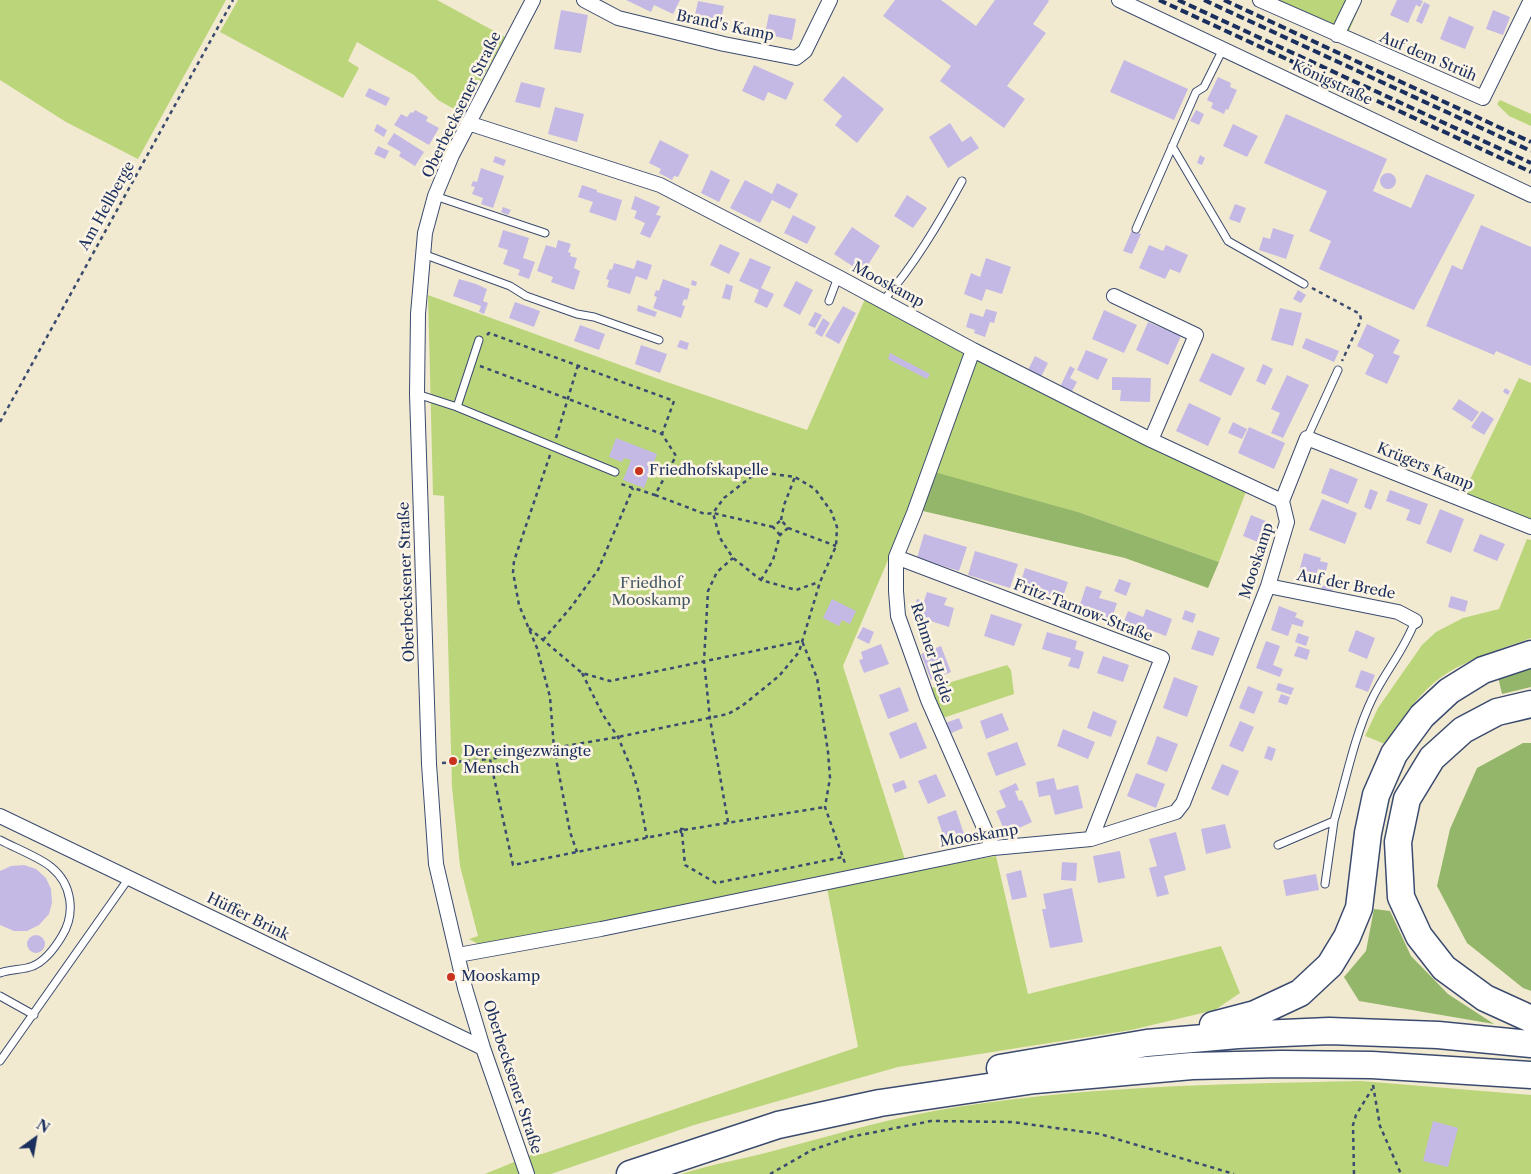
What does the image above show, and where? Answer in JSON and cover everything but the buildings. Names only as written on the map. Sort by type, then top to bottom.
[{"type":"highway","points":[[1147,1043],[1255,1014],[1300,993],[1330,965],[1347,937],[1359,908],[1370,823],[1376,795],[1394,754],[1422,716],[1449,691],[1483,670],[1531,654]]},
{"type":"highway","points":[[1531,704],[1497,712],[1463,730],[1432,758],[1407,799],[1398,842],[1401,897],[1419,936],[1444,968],[1464,983],[1485,998],[1531,1019]]},
{"type":"highway","points":[[880,1103],[958,1075],[1147,1043],[1238,1035],[1330,1032],[1438,1035],[1531,1044]]},
{"type":"highway","points":[[630,1174],[778,1125],[880,1103],[1035,1080],[1192,1066],[1282,1064],[1372,1065],[1531,1075]]},
{"type":"street","name":"Oberbecksener Straße","points":[[526,1172],[483,1048],[465,988],[436,864],[429,764],[417,394],[418,314],[423,254],[425,233],[435,196],[452,155],[533,0]]},
{"type":"street","name":"Brand's Kamp","points":[[584,0],[618,18],[724,44],[796,58],[805,51],[830,0]]},
{"type":"street","name":"Königstraße","points":[[1119,0],[1531,196]]},
{"type":"street","name":"Auf dem Strüh","points":[[1260,0],[1482,98],[1531,0]]},
{"type":"street","points":[[1337,35],[1354,0]]},
{"type":"street","name":"Mooskamp","points":[[458,955],[601,929],[992,848],[1091,839],[1157,820],[1176,812],[1180,808],[1186,794],[1268,586],[1288,522],[1282,500],[1151,440],[973,350],[838,276],[660,185],[468,124]]},
{"type":"street","points":[[1114,296],[1196,335],[1151,440]]},
{"type":"street","name":"Rehmer Heide","points":[[973,350],[896,558],[896,591],[898,616],[928,700],[992,848]]},
{"type":"street","points":[[1282,500],[1307,438]]},
{"type":"street","name":"Krügers Kamp","points":[[1307,438],[1531,527]]},
{"type":"street","name":"Fritz-Tarnow-Straße","points":[[896,558],[1162,658],[1091,839]]},
{"type":"street","name":"Auf der Brede","points":[[1268,586],[1398,612],[1415,621]]},
{"type":"street","name":"Hüffer Brink","points":[[0,816],[483,1048]]},
{"type":"lane","points":[[1136,229],[1196,92],[1204,87],[1222,49]]},
{"type":"lane","points":[[1172,146],[1228,241],[1304,284]]},
{"type":"lane","points":[[884,301],[904,277],[936,230],[962,181]]},
{"type":"lane","points":[[435,196],[545,233]]},
{"type":"lane","points":[[423,254],[510,286],[526,296],[659,340]]},
{"type":"lane","points":[[829,302],[838,276]]},
{"type":"lane","points":[[456,408],[479,340]]},
{"type":"lane","points":[[1307,438],[1338,370]]},
{"type":"lane","points":[[417,394],[615,472]]},
{"type":"lane","points":[[1325,884],[1334,821],[1362,727],[1372,699],[1410,634],[1415,621]]},
{"type":"lane","points":[[1278,845],[1334,821]]},
{"type":"lane","points":[[0,840],[50,866],[68,890],[71,903],[66,930],[44,959],[34,966],[10,969],[0,973]]},
{"type":"lane","points":[[0,1061],[128,878]]},
{"type":"lane","points":[[0,996],[34,1014]]},
{"type":"path","name":"Am Hellberge","points":[[0,422],[233,0]]},
{"type":"path","points":[[1304,284],[1360,314],[1361,320],[1338,370]]},
{"type":"path","points":[[479,340],[489,333],[674,401],[662,434]]},
{"type":"path","points":[[472,363],[662,434],[676,456],[655,495]]},
{"type":"path","points":[[577,852],[570,832],[554,748],[550,697],[537,648],[519,605],[512,572],[514,560],[553,447],[578,365]]},
{"type":"path","points":[[615,472],[612,481],[705,514],[713,513],[773,527],[780,535]]},
{"type":"path","points":[[429,764],[490,759],[710,719],[728,714],[742,706],[779,676],[799,652],[820,582],[836,546],[837,527],[831,511],[815,489],[795,477],[766,473],[751,477],[724,498],[713,513]]},
{"type":"path","points":[[795,477],[784,505],[782,520],[788,528],[836,546]]},
{"type":"path","points":[[543,640],[572,606],[598,570],[633,488]]},
{"type":"path","points":[[713,513],[720,538],[733,558],[761,580],[796,590],[820,582]]},
{"type":"path","points":[[773,527],[782,520]]},
{"type":"path","points":[[761,580],[773,560],[780,535],[788,528]]},
{"type":"path","points":[[728,822],[710,719],[704,661],[708,591],[717,572],[733,558]]},
{"type":"path","points":[[529,628],[582,674],[603,715],[618,736],[638,790],[647,838]]},
{"type":"path","points":[[582,674],[610,681],[802,640]]},
{"type":"path","points":[[802,640],[817,678],[828,752],[830,778],[825,807],[850,878]]},
{"type":"path","points":[[490,759],[513,865],[728,822],[825,807]]},
{"type":"path","points":[[682,831],[685,865],[716,883],[843,857]]},
{"type":"path","points":[[1354,1174],[1353,1125],[1356,1115],[1373,1087],[1380,1126],[1401,1174]]},
{"type":"path","points":[[770,1174],[812,1150],[850,1137],[931,1121],[1012,1122],[1100,1134],[1234,1174]]},
{"type":"green space","points":[[0,0],[226,0],[138,159],[66,122],[0,80]]},
{"type":"green space","points":[[238,0],[437,0],[505,37],[463,114],[438,100],[414,75],[357,42],[348,61],[359,68],[343,98],[220,32]]},
{"type":"green space","points":[[1251,0],[1362,0],[1345,41]]},
{"type":"green space","points":[[1500,100],[1531,114],[1531,126],[1509,116],[1497,104]]},
{"type":"green space","name":"Friedhof Mooskamp","points":[[428,295],[664,381],[807,430],[865,299],[1247,489],[1219,562],[1081,513],[910,508],[843,666],[909,872],[996,856],[1028,994],[1221,946],[1240,993],[1215,1010],[1131,1030],[898,1067],[694,1125],[551,1174],[485,1174],[531,1155],[542,1154],[858,1047],[827,888],[480,945],[469,939],[478,936],[460,866],[452,787],[444,496],[433,495]]},
{"type":"green space","points":[[1519,378],[1531,383],[1531,522],[1463,494]]},
{"type":"green space","points":[[927,470],[1081,513],[1219,562],[1208,588],[1125,558],[910,508]]},
{"type":"green space","points":[[1527,539],[1531,540],[1531,638],[1469,661],[1436,681],[1402,719],[1385,744],[1365,736],[1378,708],[1422,645],[1436,632],[1463,618],[1499,609]]},
{"type":"green space","points":[[1007,665],[1011,670],[1014,694],[937,720],[925,690]]},
{"type":"green space","points":[[1531,666],[1531,687],[1502,694],[1498,677]]},
{"type":"green space","points":[[1523,743],[1531,743],[1531,991],[1523,988],[1467,943],[1437,886],[1450,829],[1477,768]]},
{"type":"green space","points":[[1374,909],[1390,911],[1411,956],[1448,994],[1494,1024],[1359,1001],[1344,977],[1366,951]]},
{"type":"green space","points":[[1361,1081],[1531,1095],[1531,1174],[681,1174],[896,1119],[987,1103],[1093,1091],[1200,1085]]},
{"type":"railway","points":[[1159,0],[1531,172]]},
{"type":"railway","points":[[1178,0],[1531,163]]},
{"type":"railway","points":[[1204,0],[1531,151]]},
{"type":"railway","points":[[1224,0],[1531,142]]},
{"type":"place","name":"Friedhofskapelle","points":[[639,471]]},
{"type":"place","name":"Der eingezwängte Mensch","points":[[453,761]]},
{"type":"place","name":"Mooskamp","points":[[451,977]]}]
